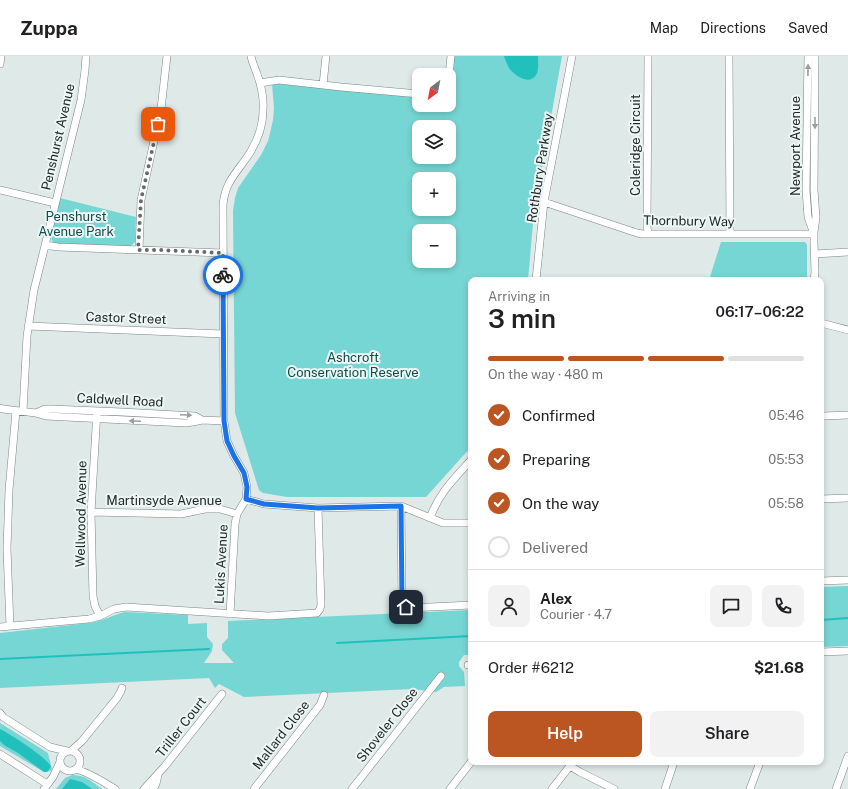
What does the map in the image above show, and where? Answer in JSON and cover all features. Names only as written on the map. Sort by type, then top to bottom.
[{"type":"street","points":[[0,64],[1,56]]},
{"type":"street","name":"Penshurst Avenue","points":[[10,626],[7,549],[9,490],[20,411],[26,336],[34,290],[81,100],[86,56]]},
{"type":"street","points":[[138,250],[141,200],[161,109],[167,56]]},
{"type":"street","points":[[251,56],[260,83],[263,98],[261,127],[252,150],[226,188],[223,200],[224,421],[227,441],[244,473],[247,487],[246,499],[264,504],[318,508],[401,506],[443,523],[468,523]]},
{"type":"street","points":[[323,85],[326,56]]},
{"type":"street","points":[[450,68],[451,56]]},
{"type":"street","name":"Coleridge Circuit","points":[[648,56],[648,234]]},
{"type":"street","points":[[729,56],[730,234]]},
{"type":"street","name":"Newport Avenue","points":[[808,56],[806,190],[808,217],[814,234]]},
{"type":"street","name":"Newport Avenue","points":[[814,277],[814,234],[816,218],[814,190],[815,56]]},
{"type":"street","name":"Rothbury Parkway","points":[[536,277],[544,202],[571,58]]},
{"type":"street","points":[[260,83],[279,80],[412,93]]},
{"type":"street","points":[[0,190],[55,203]]},
{"type":"street","points":[[806,190],[814,190]]},
{"type":"street","name":"Thornbury Way","points":[[544,202],[637,233],[814,234]]},
{"type":"street","points":[[45,245],[58,247],[223,253]]},
{"type":"street","points":[[815,254],[848,252]]},
{"type":"street","points":[[824,324],[848,330]]},
{"type":"street","name":"Castor Street","points":[[28,326],[223,334]]},
{"type":"street","name":"Caldwell Road","points":[[1,409],[36,413],[46,416],[97,419],[186,423],[202,420],[224,421]]},
{"type":"street","name":"Caldwell Road","points":[[36,413],[45,409],[52,409],[195,416],[202,420]]},
{"type":"street","name":"Wellwood Avenue","points":[[97,411],[91,512],[93,596],[95,606],[100,616]]},
{"type":"street","points":[[824,416],[848,415]]},
{"type":"street","points":[[430,518],[434,506],[445,489],[468,463]]},
{"type":"street","points":[[824,499],[848,498]]},
{"type":"street","name":"Lukis Avenue","points":[[230,614],[237,514],[246,499]]},
{"type":"street","points":[[401,506],[402,602],[404,605],[410,608],[468,605]]},
{"type":"street","name":"Martinsyde Avenue","points":[[91,512],[181,514],[204,509],[220,508],[237,514]]},
{"type":"street","points":[[0,627],[89,619],[126,607],[268,616],[315,613],[319,611],[321,605],[318,508]]},
{"type":"street","points":[[824,581],[848,580]]},
{"type":"street","points":[[824,652],[848,651]]},
{"type":"street","name":"Shoveler Close","points":[[352,789],[441,676]]},
{"type":"street","points":[[0,754],[46,786],[53,778],[62,755],[82,741],[117,698],[122,688]]},
{"type":"street","name":"Triller Court","points":[[144,789],[151,780],[158,775],[222,694]]},
{"type":"street","name":"Mallard Close","points":[[254,789],[322,703],[324,695]]},
{"type":"street","points":[[0,713],[3,717],[50,747],[76,753],[91,775]]},
{"type":"street","points":[[53,778],[72,770],[79,765],[82,741]]},
{"type":"street","points":[[50,747],[63,768],[84,771],[115,789]]},
{"type":"street","points":[[836,789],[848,756]]},
{"type":"street","points":[[450,789],[469,765]]},
{"type":"street","points":[[552,789],[571,765]]},
{"type":"street","points":[[573,765],[580,772],[614,789]]},
{"type":"street","points":[[664,789],[673,765]]},
{"type":"street","points":[[750,789],[759,765]]},
{"type":"street","name":"Triller Court","points":[[153,789],[158,775]]},
{"type":"green space","name":"Ashcroft Conservation Reserve","points":[[454,56],[562,56],[534,212],[528,277],[468,277],[468,450],[426,497],[287,497],[263,493],[259,490],[235,413],[233,211],[238,188],[261,155],[268,141],[274,108],[272,84],[412,96],[412,112],[456,112],[456,68],[453,68]]},
{"type":"green space","name":"Penshurst Avenue Park","points":[[60,198],[136,217],[135,242],[130,247],[53,243],[51,237]]},
{"type":"green space","points":[[721,242],[805,242],[807,245],[807,277],[710,277]]},
{"type":"green space","points":[[848,586],[848,646],[824,647],[824,587]]},
{"type":"green space","points":[[468,610],[468,655],[464,655],[459,662],[459,666],[464,672],[465,686],[444,687],[436,692],[412,689],[244,697],[219,684],[215,688],[209,678],[0,688],[0,633],[89,623],[125,612],[188,615],[188,624],[207,623],[207,637],[213,644],[212,651],[204,663],[234,663],[222,650],[222,644],[228,638],[228,621]]},
{"type":"green space","points":[[0,723],[48,753],[52,769],[51,771],[44,772],[0,746]]},
{"type":"green space","points":[[72,775],[84,777],[102,789],[56,789],[65,778]]},
{"type":"shaded area","points":[[504,56],[538,56],[538,69],[536,75],[530,80],[514,74],[509,68]]},
{"type":"shaded area","points":[[0,729],[20,741],[43,758],[51,767],[47,772],[44,772],[18,753],[4,745],[0,741]]},
{"type":"shaded area","points":[[70,779],[82,782],[92,789],[62,789]]},
{"type":"waterway","points":[[824,620],[848,618]]},
{"type":"waterway","points":[[337,643],[468,636]]},
{"type":"waterway","points":[[0,659],[209,649]]},
{"type":"way so far","points":[[158,124],[141,200],[138,250],[223,253],[223,275]]},
{"type":"route","points":[[223,275],[224,421],[227,441],[244,473],[247,487],[246,499],[264,504],[318,508],[401,506],[402,602],[406,607]]}]
